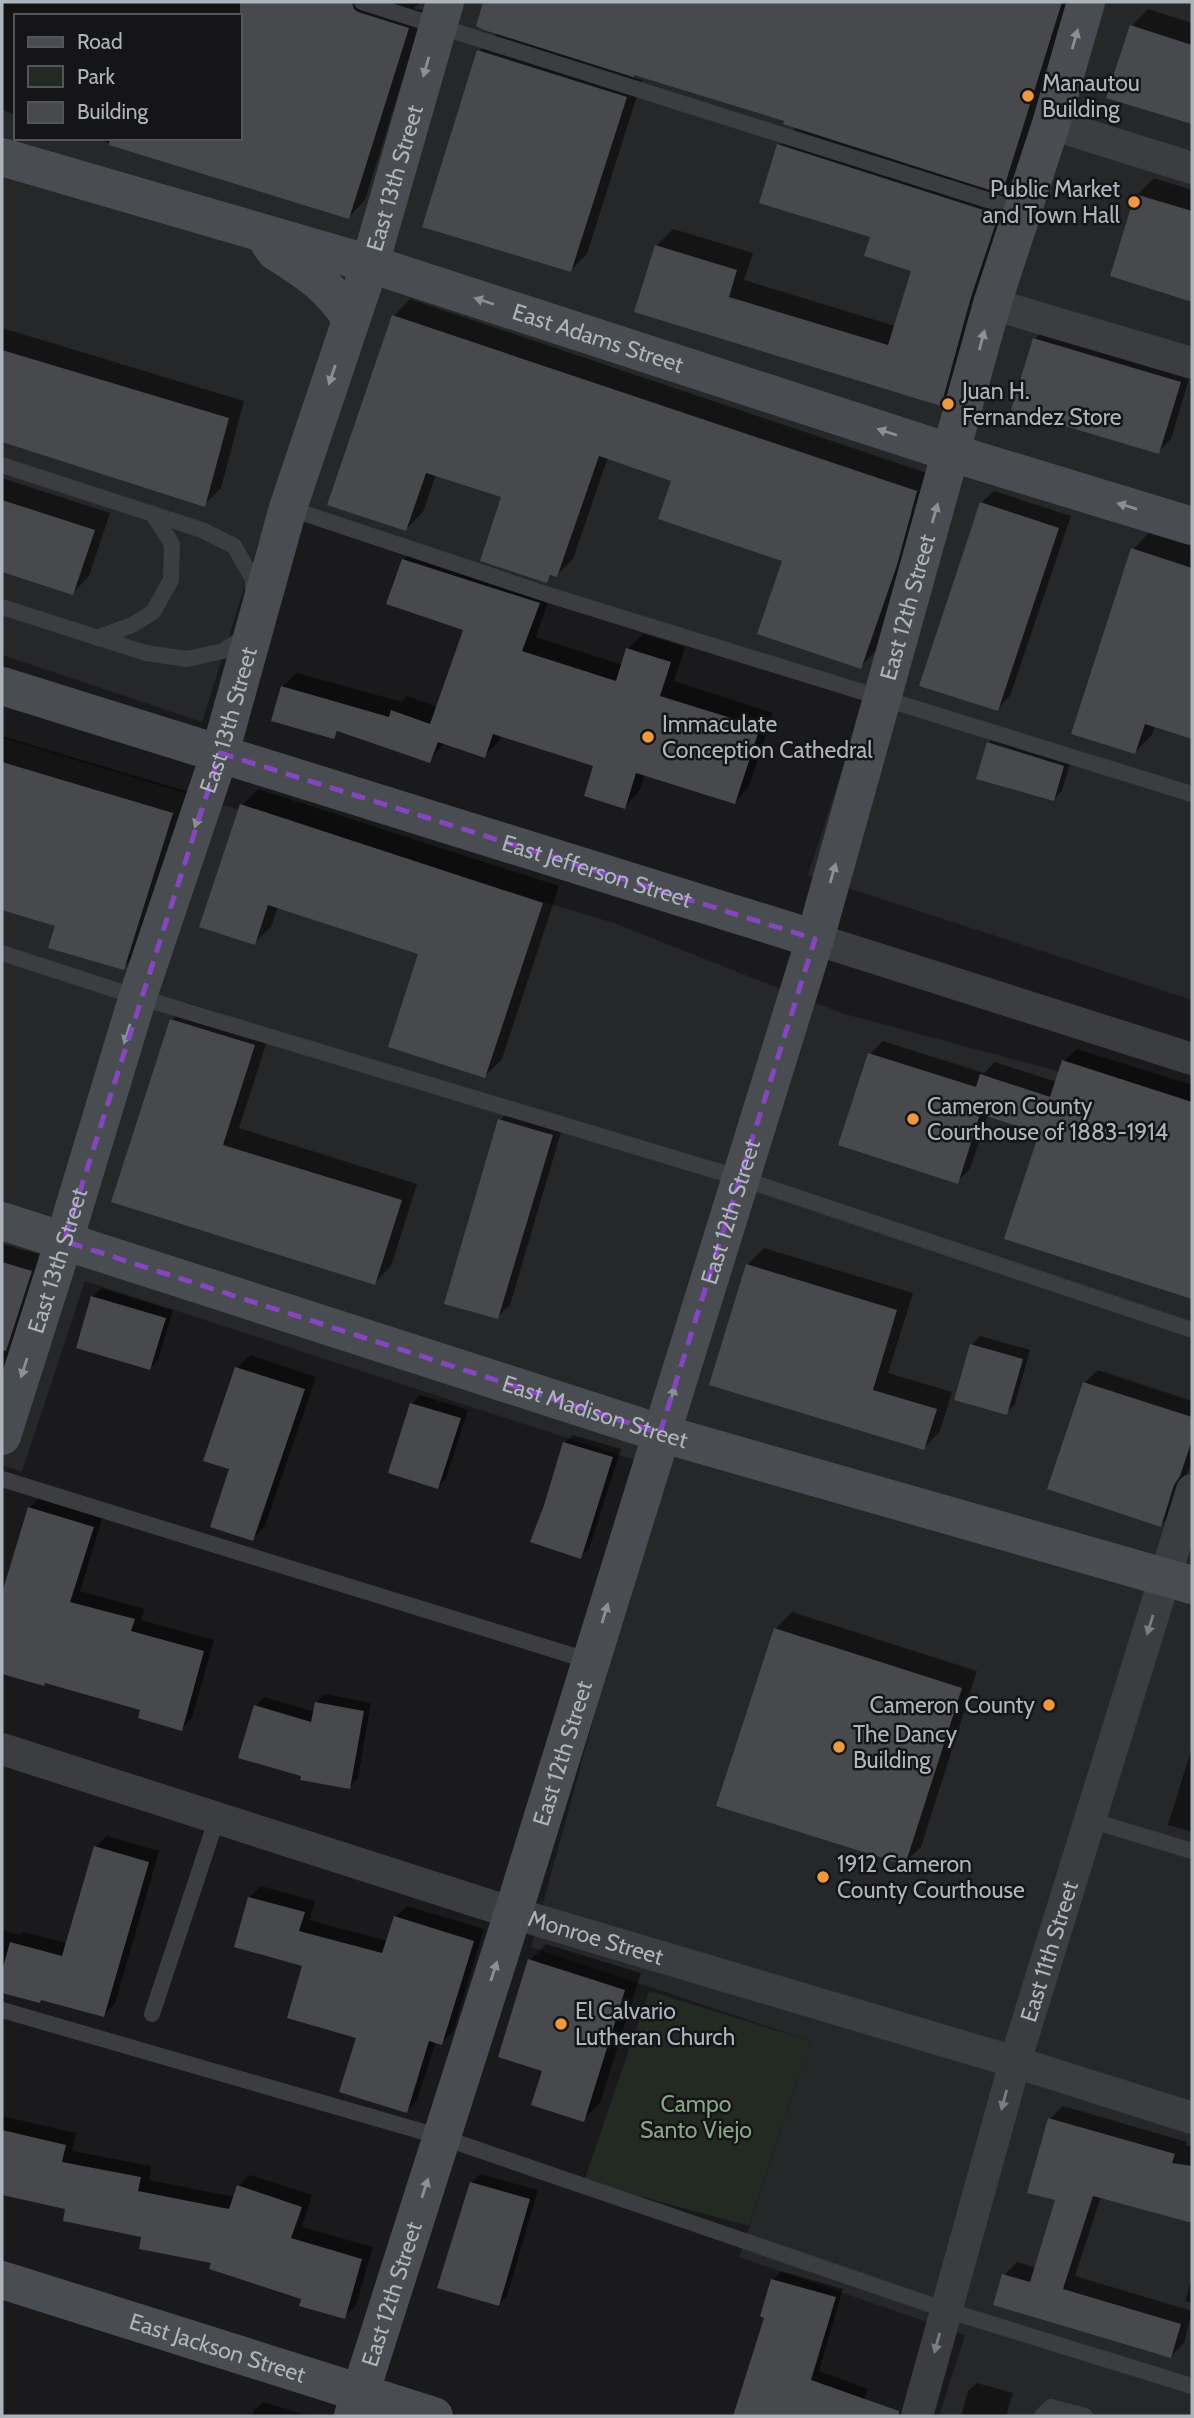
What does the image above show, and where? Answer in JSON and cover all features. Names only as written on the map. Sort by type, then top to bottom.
[{"type":"main road","name":"East 12th Street","points":[[357,2404],[513,1913],[815,939],[992,304],[1051,124],[1086,2]]},
{"type":"main road","name":"East 13th Street","points":[[2,1436],[138,996],[220,753],[288,508],[370,264],[442,13]]},
{"type":"main road","name":"East Adams Street","points":[[2,157],[370,264],[952,453],[1192,526]]},
{"type":"main road","points":[[261,231],[276,252],[326,286],[338,298],[351,319]]},
{"type":"main road","name":"East Jefferson Street","points":[[2,686],[815,939]]},
{"type":"main road","name":"East Madison Street","points":[[2,1221],[660,1433],[1179,1581]]},
{"type":"main road","name":"East Jackson Street","points":[[2,2280],[357,2404],[434,2416]]},
{"type":"street","points":[[1051,124],[1192,168]]},
{"type":"street","points":[[992,304],[1192,363]]},
{"type":"street","name":"East Jefferson Street","points":[[815,939],[1192,1059]]},
{"type":"street","name":"East 11th Street","points":[[917,2416],[1015,2062],[1090,1820],[1179,1581],[1192,1490]]},
{"type":"street","name":"Monroe Street","points":[[2,1749],[513,1913],[1015,2062],[1192,2118]]},
{"type":"lane","points":[[362,2],[442,13],[1023,211]]},
{"type":"lane","points":[[2,465],[202,530],[234,546],[253,579],[254,631],[223,651],[187,659],[146,653],[2,607]]},
{"type":"lane","points":[[288,508],[549,594],[1192,794]]},
{"type":"lane","points":[[97,638],[132,625],[153,612],[171,580],[172,544],[152,513]]},
{"type":"lane","points":[[2,953],[740,1178],[1192,1330]]},
{"type":"lane","points":[[2,1479],[590,1661]]},
{"type":"lane","points":[[152,2014],[217,1818]]},
{"type":"lane","points":[[1090,1820],[1192,1851]]},
{"type":"lane","points":[[2,2010],[441,2137],[946,2310],[1192,2386]]},
{"type":"lane","points":[[1042,2416],[1051,2407],[1085,2416]]},
{"type":"highlighted area","points":[[220,753],[815,939],[660,1433],[64,1241]]},
{"type":"shaded area","points":[[2,2],[1192,2],[1192,1000],[808,875],[866,696],[272,499],[202,722],[2,655]]},
{"type":"shaded area","points":[[2,738],[617,924],[841,1013],[1192,1107],[1192,2416],[939,2416],[965,2335],[739,2257],[811,2041],[531,1947],[662,1469],[85,1281],[22,1472],[2,1465]]},
{"type":"green space","name":"Campo Santo Viejo","points":[[649,1991],[811,2041],[749,2226],[584,2181]]},
{"type":"building","points":[[240,2],[352,2],[358,12],[409,28],[349,219],[109,145],[110,140],[242,140]]},
{"type":"building","points":[[483,2],[1062,2],[1002,194],[783,124],[784,121],[484,30],[476,26]]},
{"type":"building","points":[[1130,25],[1192,45],[1192,124],[1106,98]]},
{"type":"building","points":[[477,50],[627,97],[571,272],[422,227]]},
{"type":"building","points":[[777,144],[996,214],[998,217],[971,297],[941,406],[634,312],[655,245],[737,270],[729,297],[888,345],[911,271],[864,256],[870,237],[759,203]]},
{"type":"building","points":[[1135,194],[1192,211],[1192,302],[1110,276]]},
{"type":"building","points":[[392,315],[917,491],[897,565],[861,669],[757,634],[782,561],[658,519],[671,481],[599,456],[557,577],[550,575],[547,583],[480,561],[501,497],[426,473],[406,531],[327,505]]},
{"type":"building","points":[[1033,338],[1181,382],[1159,454],[1011,410]]},
{"type":"building","points":[[2,350],[229,418],[205,507],[2,442]]},
{"type":"building","points":[[2,500],[95,530],[73,595],[2,572]]},
{"type":"building","points":[[980,502],[1059,528],[998,711],[919,686]]},
{"type":"building","points":[[1131,548],[1192,568],[1192,739],[1145,724],[1135,754],[1071,734]]},
{"type":"building","points":[[402,559],[540,603],[522,651],[616,681],[626,648],[671,662],[660,696],[760,727],[735,804],[636,773],[625,809],[584,796],[593,766],[493,734],[485,758],[438,742],[430,763],[337,731],[334,739],[271,721],[281,686],[389,717],[391,710],[430,724],[463,630],[386,604]]},
{"type":"building","points":[[987,742],[1064,766],[1054,801],[976,779]]},
{"type":"building","points":[[2,762],[173,813],[124,970],[48,948],[55,926],[2,910]]},
{"type":"building","points":[[240,804],[543,903],[485,1078],[388,1047],[418,954],[268,905],[255,945],[199,927]]},
{"type":"building","points":[[170,1019],[255,1045],[223,1145],[402,1200],[375,1285],[111,1202]]},
{"type":"building","points":[[868,1053],[976,1087],[980,1074],[1050,1097],[1062,1060],[1192,1102],[1192,1299],[1004,1239],[1039,1133],[980,1114],[958,1184],[838,1145]]},
{"type":"building","points":[[498,1119],[553,1135],[498,1319],[444,1304]]},
{"type":"building","points":[[2,1262],[32,1271],[6,1351],[2,1350]]},
{"type":"building","points":[[746,1264],[897,1310],[873,1390],[937,1409],[924,1450],[709,1385]]},
{"type":"building","points":[[91,1296],[166,1318],[150,1370],[76,1348]]},
{"type":"building","points":[[970,1344],[1023,1359],[1007,1415],[954,1400]]},
{"type":"building","points":[[235,1367],[305,1389],[253,1541],[210,1527],[229,1469],[203,1461]]},
{"type":"building","points":[[1083,1382],[1192,1417],[1192,1440],[1161,1527],[1047,1489]]},
{"type":"building","points":[[410,1403],[461,1418],[438,1489],[388,1473]]},
{"type":"building","points":[[563,1442],[613,1457],[581,1559],[530,1542]]},
{"type":"building","points":[[28,1507],[94,1527],[70,1602],[135,1619],[131,1631],[204,1651],[182,1731],[138,1718],[140,1710],[45,1683],[44,1686],[2,1674],[2,1593]]},
{"type":"building","name":"The Dancy Building","points":[[774,1628],[962,1688],[905,1865],[716,1806]]},
{"type":"building","points":[[315,1702],[364,1711],[350,1789],[300,1780],[301,1776],[238,1758],[254,1705],[311,1722]]},
{"type":"building","points":[[94,1846],[149,1862],[104,2017],[41,2000],[40,2003],[2,1993],[2,1971],[10,1942],[62,1956]]},
{"type":"building","points":[[248,1897],[305,1912],[299,1931],[382,1953],[394,1916],[474,1941],[442,2045],[429,2041],[407,2113],[339,2092],[356,2038],[287,2018],[302,1966],[234,1947]]},
{"type":"building","name":"El Calvario Lutheran Church","points":[[528,1959],[625,1990],[584,2122],[531,2105],[542,2071],[498,2057]]},
{"type":"building","points":[[1048,2118],[1175,2154],[1172,2163],[1192,2166],[1192,2223],[1093,2196],[1063,2289],[1181,2324],[1171,2358],[993,2305],[1002,2274],[1030,2282],[1055,2200],[1027,2193]]},
{"type":"building","points":[[2,2130],[66,2145],[62,2162],[141,2177],[138,2191],[229,2209],[237,2185],[302,2207],[291,2238],[362,2259],[345,2319],[299,2306],[301,2299],[209,2269],[211,2263],[139,2249],[141,2237],[63,2221],[65,2209],[2,2195]]},
{"type":"building","points":[[470,2182],[530,2199],[499,2306],[437,2288]]},
{"type":"building","points":[[771,2279],[836,2297],[811,2380],[899,2411],[899,2416],[733,2416],[764,2318],[760,2316]]},
{"type":"place","name":"Manautou Building","points":[[1028,96]]},
{"type":"place","name":"Public Market and Town Hall","points":[[1134,202]]},
{"type":"place","name":"Juan H. Fernandez Store","points":[[948,404]]},
{"type":"place","name":"Immaculate Conception Cathedral","points":[[648,737]]},
{"type":"place","name":"Cameron County Courthouse of 1883-1914","points":[[913,1119]]},
{"type":"place","name":"Cameron County","points":[[1049,1705]]},
{"type":"place","name":"The Dancy Building","points":[[839,1747]]},
{"type":"place","name":"1912 Cameron County Courthouse","points":[[823,1877]]},
{"type":"place","name":"El Calvario Lutheran Church","points":[[561,2024]]}]
